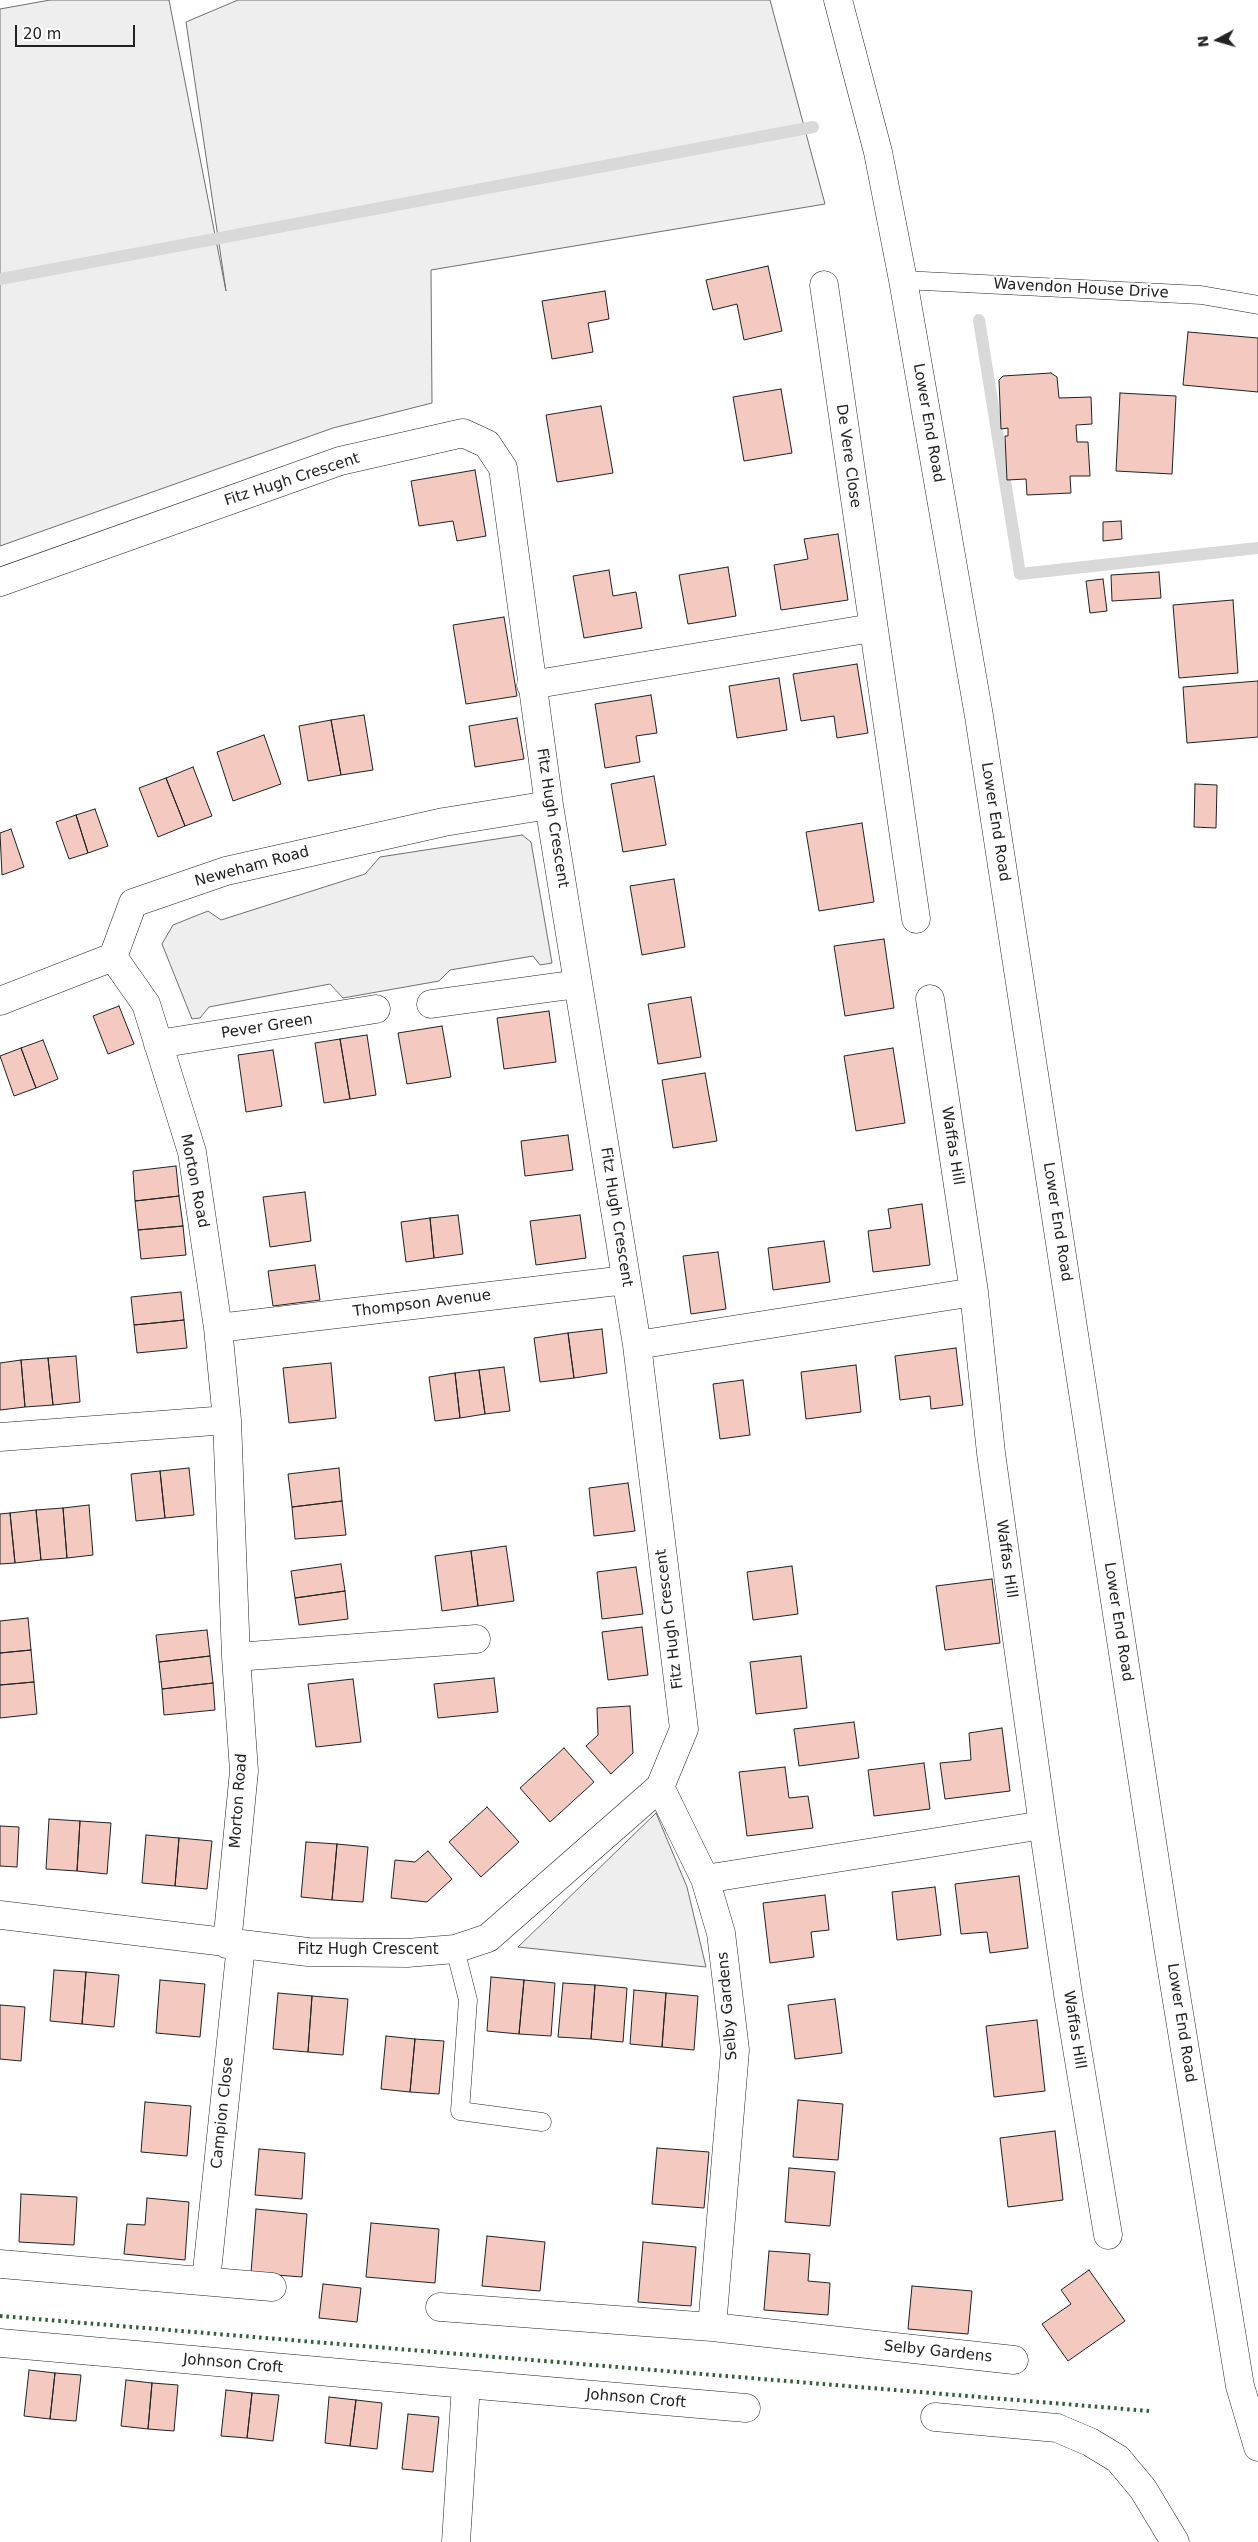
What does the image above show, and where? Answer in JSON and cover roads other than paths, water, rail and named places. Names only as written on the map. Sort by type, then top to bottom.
[{"type":"street","name":"Lower End Road","points":[[838,0],[878,152],[903,280],[979,716],[1151,1837],[1240,2386],[1258,2447]]},
{"type":"street","name":"De Vere Close","points":[[824,284],[872,628],[916,919]]},
{"type":"street","name":"Fitz Hugh Crescent","points":[[0,582],[340,461],[463,433],[487,444],[503,468],[531,685],[549,805],[636,1345],[684,1729],[660,1787],[488,1938],[456,1949],[407,1953],[308,1952],[0,1916]]},
{"type":"street","points":[[531,685],[872,628]]},
{"type":"street","name":"Neweham Road","points":[[113,957],[133,903],[226,871],[444,822],[549,805]]},
{"type":"street","points":[[0,1001],[113,957]]},
{"type":"street","name":"Morton Road","points":[[113,957],[146,1004],[192,1152],[218,1328],[227,1420],[236,1657],[244,1771],[234,1944]]},
{"type":"street","points":[[431,1004],[578,984]]},
{"type":"street","name":"Waffas Hill","points":[[930,999],[974,1292],[992,1453],[1043,1825],[1068,1994],[1108,2235]]},
{"type":"street","name":"Pever Green","points":[[158,1044],[376,1009]]},
{"type":"street","name":"Thompson Avenue","points":[[218,1328],[626,1280]]},
{"type":"street","points":[[636,1345],[974,1292]]},
{"type":"street","points":[[0,1437],[227,1420]]},
{"type":"street","points":[[236,1657],[476,1639]]},
{"type":"street","name":"Selby Gardens","points":[[660,1787],[705,1879],[721,1933],[735,2050],[712,2327]]},
{"type":"street","points":[[705,1879],[1043,1825]]},
{"type":"street","name":"Campion Close","points":[[206,2281],[234,1944]]},
{"type":"street","points":[[0,2264],[272,2287]]},
{"type":"street","name":"Selby Gardens","points":[[440,2307],[712,2327],[1014,2360]]},
{"type":"street","name":"Johnson Croft","points":[[0,2343],[746,2408]]},
{"type":"street","points":[[456,2542],[466,2384]]},
{"type":"street","points":[[935,2417],[1057,2428],[1090,2442],[1118,2459],[1142,2489],[1175,2542]]},
{"type":"lane","name":"Wavendon House Drive","points":[[903,280],[1201,295],[1258,306]]},
{"type":"lane","points":[[456,1949],[468,2000],[460,2111],[542,2122]]},
{"type":"waterway","points":[[0,279],[813,127]]},
{"type":"waterway","points":[[979,320],[1020,574],[1258,548]]}]
